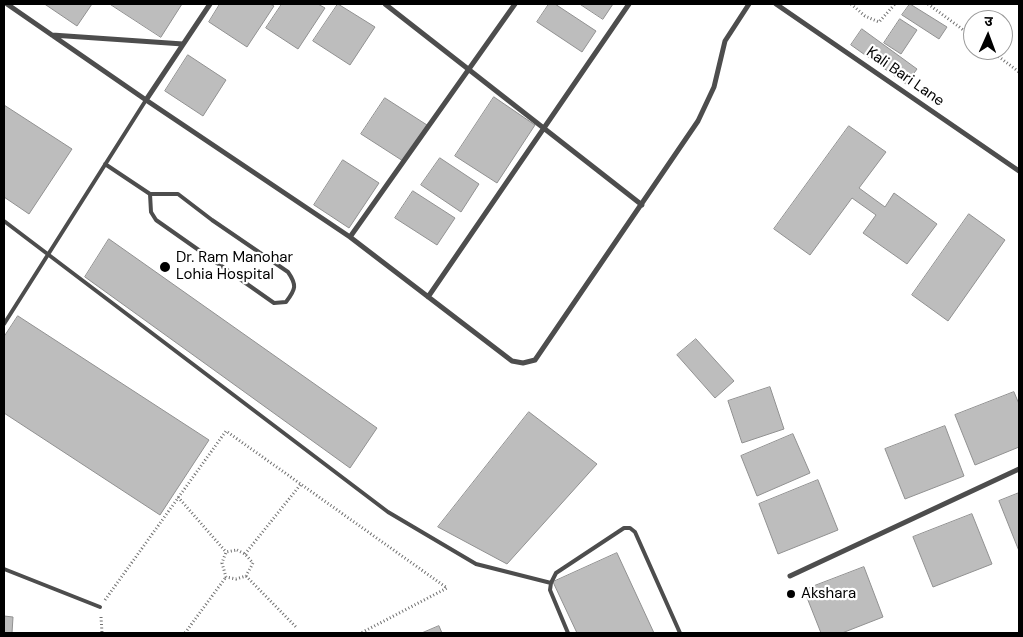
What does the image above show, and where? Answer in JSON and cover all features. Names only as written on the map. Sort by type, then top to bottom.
[{"type":"street","points":[[7,4],[350,237],[512,361],[523,363],[535,360],[698,121],[714,87],[725,40],[749,4]]},
{"type":"street","points":[[146,100],[210,4]]},
{"type":"street","points":[[384,4],[642,205]]},
{"type":"street","points":[[350,237],[516,4]]},
{"type":"street","points":[[428,297],[629,4]]},
{"type":"street","name":"Kali Bari Lane","points":[[776,4],[1019,171]]},
{"type":"street","points":[[51,35],[183,44]]},
{"type":"street","points":[[790,576],[1019,469]]},
{"type":"lane","points":[[4,324],[146,100]]},
{"type":"lane","points":[[105,164],[150,194],[178,194],[212,220],[288,272],[294,282],[293,292],[286,302],[274,303],[156,220],[151,212],[150,194]]},
{"type":"lane","points":[[4,221],[388,512],[476,564],[551,583]]},
{"type":"lane","points":[[568,633],[550,590],[556,573],[624,528],[630,528],[635,532],[680,633]]},
{"type":"lane","points":[[4,569],[100,607]]},
{"type":"path","points":[[851,4],[865,16],[879,22],[894,4]]},
{"type":"path","points":[[928,4],[963,30]]},
{"type":"path","points":[[1003,60],[1019,72]]},
{"type":"path","points":[[102,633],[100,607],[226,431],[447,588],[361,633]]},
{"type":"path","points":[[245,554],[301,484]]},
{"type":"path","points":[[178,497],[226,552]]},
{"type":"path","points":[[226,552],[237,550],[245,554],[252,563],[246,576],[236,579],[226,577]]},
{"type":"path","points":[[226,552],[222,563],[226,577]]},
{"type":"path","points":[[246,576],[297,628]]},
{"type":"path","points":[[185,633],[226,577]]},
{"type":"building","points":[[47,4],[92,4],[77,26]]},
{"type":"building","points":[[110,4],[182,4],[161,37]]},
{"type":"building","points":[[220,4],[270,4],[274,6],[247,47],[209,22]]},
{"type":"building","points":[[282,4],[318,4],[325,8],[298,49],[266,28]]},
{"type":"building","points":[[338,4],[375,27],[350,65],[313,41]]},
{"type":"building","points":[[549,4],[555,4],[596,31],[582,52],[537,22]]},
{"type":"building","points":[[580,4],[613,4],[603,19]]},
{"type":"building","points":[[910,4],[947,27],[939,39],[902,15]]},
{"type":"building","points":[[900,19],[917,30],[901,54],[884,43]]},
{"type":"building","points":[[862,29],[917,69],[906,84],[851,45]]},
{"type":"building","points":[[188,55],[226,80],[203,116],[165,91]]},
{"type":"building","points":[[494,97],[535,125],[497,183],[455,156]]},
{"type":"building","points":[[385,98],[427,125],[403,161],[361,134]]},
{"type":"building","points":[[4,105],[72,149],[29,214],[4,197]]},
{"type":"building","points":[[849,126],[886,152],[859,188],[885,207],[894,193],[937,224],[907,264],[863,233],[876,215],[852,198],[810,255],[774,229]]},
{"type":"building","points":[[440,158],[479,184],[461,212],[421,185]]},
{"type":"building","points":[[343,160],[379,183],[349,228],[314,205]]},
{"type":"building","points":[[413,191],[455,218],[437,245],[395,218]]},
{"type":"building","points":[[969,214],[1005,240],[948,321],[912,295]]},
{"type":"building","points":[[109,239],[377,428],[350,468],[85,277]]},
{"type":"building","points":[[18,316],[209,440],[160,515],[4,413],[4,337]]},
{"type":"building","points":[[696,339],[734,381],[715,398],[677,355]]},
{"type":"building","points":[[770,387],[784,429],[742,443],[728,401]]},
{"type":"building","points":[[1014,392],[1019,404],[1019,447],[975,465],[955,415]]},
{"type":"building","points":[[529,412],[597,464],[507,564],[438,527]]},
{"type":"building","points":[[945,426],[964,476],[905,499],[885,449]]},
{"type":"building","points":[[793,434],[810,473],[757,496],[741,456]]},
{"type":"building","points":[[818,480],[838,530],[778,554],[759,504]]},
{"type":"building","points":[[1019,493],[1019,551],[999,501]]},
{"type":"building","points":[[972,514],[992,564],[933,587],[913,537]]},
{"type":"building","points":[[617,553],[654,633],[577,633],[553,582]]},
{"type":"building","points":[[864,567],[883,617],[842,633],[821,633],[804,590]]},
{"type":"building","points":[[4,616],[13,617],[12,633],[4,633]]},
{"type":"building","points":[[439,626],[442,633],[422,633]]},
{"type":"place","name":"Dr. Ram Manohar Lohia Hospital","points":[[165,267]]},
{"type":"place","name":"Akshara","points":[[791,594]]}]
